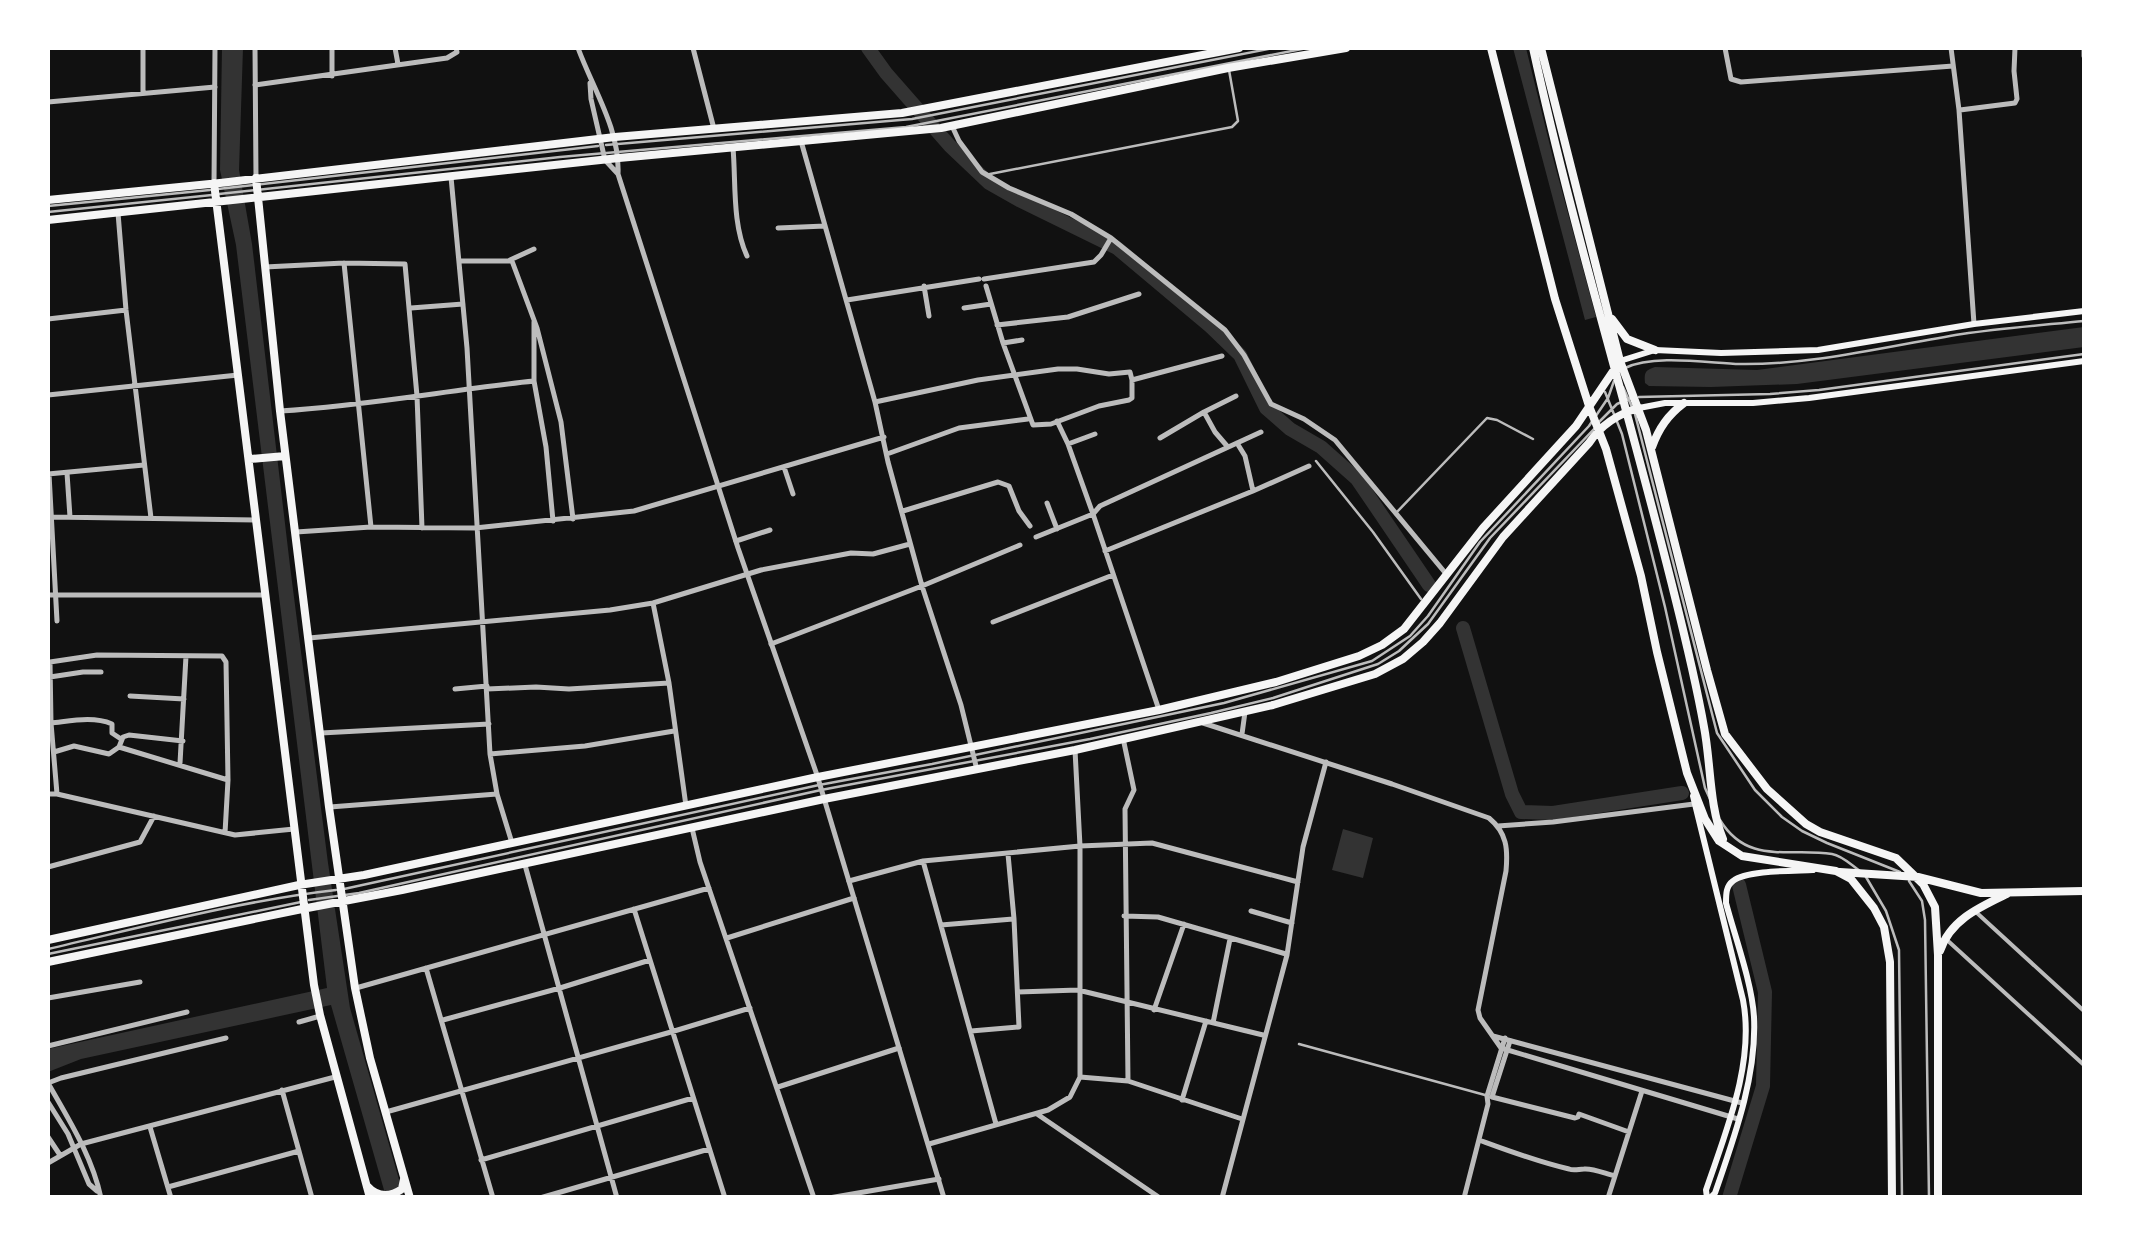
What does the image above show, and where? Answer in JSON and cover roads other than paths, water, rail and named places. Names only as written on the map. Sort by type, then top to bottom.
[{"type":"main road","points":[[48,220],[118,213],[217,192],[451,177],[714,129],[917,115],[1239,48]]},
{"type":"main road","points":[[48,206],[217,192],[603,149],[732,148],[943,125],[1346,48]]},
{"type":"main road","points":[[1491,48],[1555,300],[1606,449],[1641,576],[1746,1016],[1738,1102]]},
{"type":"main road","points":[[1533,48],[1546,111],[1618,369],[1651,450],[1726,734],[1767,789],[1806,824],[1896,858],[1918,877],[1934,907],[1938,955],[1938,1198]]},
{"type":"main road","points":[[1542,48],[1610,316],[1618,369]]},
{"type":"main road","points":[[255,188],[282,456],[296,532],[338,892],[370,1058],[410,1198]]},
{"type":"main road","points":[[217,192],[314,986],[370,1198]]},
{"type":"main road","points":[[1610,316],[1627,338],[1655,350],[1721,353],[1818,350],[1974,324],[2084,311]]},
{"type":"main road","points":[[48,955],[338,892],[512,843],[686,806],[820,788],[975,758],[1276,682],[1359,656],[1382,646],[1404,629],[1482,528],[1563,441],[1602,386],[1618,369],[1655,350]]},
{"type":"main road","points":[[1589,443],[1597,424],[1614,412],[1684,403],[1753,403],[1889,389],[2084,357]]},
{"type":"main road","points":[[1651,450],[1664,421],[1684,403]]},
{"type":"main road","points":[[1633,409],[1693,674],[1715,811],[1727,848]]},
{"type":"main road","points":[[48,940],[525,864],[692,828],[820,788],[975,758],[1076,750],[1342,686],[1390,668],[1422,642],[1503,537],[1589,443],[1594,440],[1606,449]]},
{"type":"main road","points":[[252,459],[282,456]]},
{"type":"main road","points":[[1688,773],[1714,834],[1742,856],[1836,872],[1918,877],[1981,892],[2084,891]]},
{"type":"main road","points":[[1709,1198],[1715,1193],[1751,1064],[1754,1016],[1726,893],[1734,880],[1746,875],[1819,869]]},
{"type":"main road","points":[[1836,872],[1851,879],[1865,895],[1889,944],[1892,1198]]},
{"type":"main road","points":[[1938,955],[1944,938],[1959,921],[2007,894]]},
{"type":"main road","points":[[367,1186],[380,1195],[392,1194],[402,1188],[404,1176]]},
{"type":"street","points":[[143,48],[144,93]]},
{"type":"street","points":[[215,48],[217,192]]},
{"type":"street","points":[[255,48],[255,188]]},
{"type":"street","points":[[332,48],[332,76]]},
{"type":"street","points":[[395,48],[398,65]]},
{"type":"street","points":[[255,85],[448,58],[456,48]]},
{"type":"street","points":[[578,48],[617,148],[618,174]]},
{"type":"street","points":[[693,48],[714,129]]},
{"type":"street","points":[[1725,48],[1731,78],[1742,82],[1954,66]]},
{"type":"street","points":[[1951,48],[1974,324]]},
{"type":"street","points":[[1959,110],[2015,103],[2015,48]]},
{"type":"street","points":[[589,80],[603,149],[618,174],[820,788],[944,1198]]},
{"type":"street","points":[[48,102],[215,87]]},
{"type":"street","points":[[943,125],[986,175],[1071,214],[1225,330],[1244,355],[1270,404],[1335,440],[1396,512],[1444,578]]},
{"type":"street","points":[[800,142],[875,402],[910,544],[975,758]]},
{"type":"street","points":[[732,148],[738,219],[747,256]]},
{"type":"street","points":[[451,177],[463,304],[490,754],[512,843]]},
{"type":"street","points":[[118,213],[134,386],[152,518]]},
{"type":"street","points":[[778,228],[825,226]]},
{"type":"street","points":[[847,300],[1094,262],[1110,240]]},
{"type":"street","points":[[460,261],[510,260],[534,249]]},
{"type":"street","points":[[510,260],[534,322],[561,422],[573,519]]},
{"type":"street","points":[[265,267],[344,262],[406,264],[422,528]]},
{"type":"street","points":[[344,262],[371,527]]},
{"type":"street","points":[[875,402],[939,388],[1014,376],[1058,368],[1130,372],[1132,398],[1057,422],[1033,425],[1014,376],[983,281]]},
{"type":"street","points":[[924,286],[930,316]]},
{"type":"street","points":[[997,325],[1068,316],[1139,294]]},
{"type":"street","points":[[410,308],[463,304]]},
{"type":"street","points":[[964,308],[991,304]]},
{"type":"street","points":[[48,319],[126,310]]},
{"type":"street","points":[[534,322],[534,380],[546,446],[553,522]]},
{"type":"street","points":[[1003,343],[1022,340]]},
{"type":"street","points":[[1132,380],[1222,356]]},
{"type":"street","points":[[48,395],[238,374]]},
{"type":"street","points":[[280,411],[388,402],[534,380]]},
{"type":"street","points":[[1160,438],[1236,396]]},
{"type":"street","points":[[1204,412],[1228,446]]},
{"type":"street","points":[[886,454],[959,428],[1029,419]]},
{"type":"street","points":[[1057,422],[1068,444],[1159,710]]},
{"type":"street","points":[[1036,537],[1261,432]]},
{"type":"street","points":[[1068,444],[1095,434]]},
{"type":"street","points":[[296,532],[371,527],[475,528],[634,511],[884,438]]},
{"type":"street","points":[[1237,443],[1245,456],[1253,491]]},
{"type":"street","points":[[57,620],[48,474],[145,465]]},
{"type":"street","points":[[1105,551],[1309,466]]},
{"type":"street","points":[[784,467],[793,494]]},
{"type":"street","points":[[66,473],[70,517]]},
{"type":"street","points":[[902,512],[998,482],[1008,486],[1030,526]]},
{"type":"street","points":[[1047,504],[1057,530]]},
{"type":"street","points":[[52,517],[257,520]]},
{"type":"street","points":[[736,541],[770,530]]},
{"type":"street","points":[[309,638],[610,610],[653,603],[747,574],[851,552],[873,554],[910,544]]},
{"type":"street","points":[[771,644],[1020,544]]},
{"type":"street","points":[[993,622],[1114,575]]},
{"type":"street","points":[[48,594],[266,595]]},
{"type":"street","points":[[653,603],[686,806]]},
{"type":"street","points":[[57,794],[50,662],[97,655],[221,656],[225,658],[228,780],[225,833]]},
{"type":"street","points":[[180,764],[186,656]]},
{"type":"street","points":[[81,657],[82,672]]},
{"type":"street","points":[[48,677],[101,672]]},
{"type":"street","points":[[455,688],[607,688],[668,683]]},
{"type":"street","points":[[130,696],[184,699]]},
{"type":"street","points":[[1242,734],[1245,712]]},
{"type":"street","points":[[51,723],[110,722],[120,743],[228,780]]},
{"type":"street","points":[[1200,722],[1488,818],[1505,838],[1507,851],[1478,1010],[1493,1036],[1504,1049],[1734,1118]]},
{"type":"street","points":[[320,732],[488,724]]},
{"type":"street","points":[[490,754],[585,746],[674,731]]},
{"type":"street","points":[[54,752],[74,746],[108,754],[129,736],[183,741]]},
{"type":"street","points":[[1124,738],[1134,790],[1124,810],[1128,1082]]},
{"type":"street","points":[[929,1144],[1037,1114],[1070,1097],[1080,1077],[1076,750]]},
{"type":"street","points":[[1222,1198],[1287,955],[1303,848],[1326,762]]},
{"type":"street","points":[[48,794],[235,835],[295,829]]},
{"type":"street","points":[[329,807],[497,794]]},
{"type":"street","points":[[1498,826],[1695,804]]},
{"type":"street","points":[[48,867],[140,842],[154,816]]},
{"type":"street","points":[[692,828],[700,862],[814,1198]]},
{"type":"street","points":[[849,882],[922,860],[1158,843],[1298,882]]},
{"type":"street","points":[[972,1032],[1018,1028],[1008,854]]},
{"type":"street","points":[[922,860],[996,1124]]},
{"type":"street","points":[[525,864],[617,1198]]},
{"type":"street","points":[[355,988],[709,888]]},
{"type":"street","points":[[726,938],[854,898]]},
{"type":"street","points":[[634,909],[725,1198]]},
{"type":"street","points":[[1974,910],[2084,1012]]},
{"type":"street","points":[[1251,911],[1293,923]]},
{"type":"street","points":[[1124,916],[1158,916],[1287,955]]},
{"type":"street","points":[[941,924],[1014,919]]},
{"type":"street","points":[[1154,1010],[1184,924]]},
{"type":"street","points":[[1944,938],[2084,1064]]},
{"type":"street","points":[[1182,1100],[1210,1022],[1230,939]]},
{"type":"street","points":[[443,1020],[650,960]]},
{"type":"street","points":[[426,968],[493,1198]]},
{"type":"street","points":[[48,998],[140,982]]},
{"type":"street","points":[[1018,992],[1078,990],[1263,1036]]},
{"type":"street","points":[[386,1112],[750,1008]]},
{"type":"street","points":[[48,1046],[187,1012]]},
{"type":"street","points":[[300,1022],[320,1016]]},
{"type":"street","points":[[1493,1036],[1738,1102]]},
{"type":"street","points":[[100,1195],[98,1181],[48,1083],[226,1038]]},
{"type":"street","points":[[1464,1198],[1507,1038]]},
{"type":"street","points":[[778,1088],[899,1048]]},
{"type":"street","points":[[48,1163],[78,1146],[336,1076]]},
{"type":"street","points":[[1080,1077],[1128,1082],[1242,1119]]},
{"type":"street","points":[[282,1090],[312,1198]]},
{"type":"street","points":[[1608,1198],[1642,1091]]},
{"type":"street","points":[[481,1160],[693,1098]]},
{"type":"street","points":[[1489,1099],[1574,1118],[1580,1114],[1630,1132]]},
{"type":"street","points":[[48,1102],[78,1146]]},
{"type":"street","points":[[1037,1114],[1160,1198]]},
{"type":"street","points":[[150,1127],[171,1198]]},
{"type":"street","points":[[48,1138],[60,1155]]},
{"type":"street","points":[[1479,1140],[1568,1169],[1584,1168],[1615,1176]]},
{"type":"street","points":[[540,1198],[709,1149]]},
{"type":"street","points":[[168,1187],[299,1151]]},
{"type":"street","points":[[829,1198],[938,1179]]},
{"type":"lane","points":[[930,112],[1273,48]]},
{"type":"lane","points":[[943,125],[1307,48]]},
{"type":"lane","points":[[986,175],[1232,128],[1238,121],[1228,68]]},
{"type":"lane","points":[[617,148],[917,115]]},
{"type":"lane","points":[[617,148],[926,127]]},
{"type":"lane","points":[[255,188],[603,149]]},
{"type":"lane","points":[[975,758],[1274,698],[1378,664],[1399,652],[1428,624],[1490,538],[1597,424],[1618,369],[1658,361],[1746,364],[1814,360],[1965,334],[2084,321]]},
{"type":"lane","points":[[1614,412],[1628,398],[1819,390],[2084,357]]},
{"type":"lane","points":[[1602,386],[1622,434],[1705,788],[1715,811],[1730,834],[1748,846],[1779,854],[1835,855],[1863,874],[1886,911],[1899,950],[1902,1198]]},
{"type":"lane","points":[[1633,409],[1717,733],[1755,790],[1782,816],[1802,831],[1896,869],[1906,876],[1922,901],[1929,1198]]},
{"type":"lane","points":[[1396,512],[1487,418],[1533,439]]},
{"type":"lane","points":[[1316,461],[1428,601]]},
{"type":"lane","points":[[338,892],[820,788]]},
{"type":"lane","points":[[48,955],[187,916],[306,896]]},
{"type":"lane","points":[[1299,1044],[1489,1099]]},
{"type":"waterway","points":[[868,48],[950,146],[989,183],[1117,248],[1211,327],[1240,355],[1266,408],[1290,429],[1321,447],[1357,479],[1429,585]]},
{"type":"waterway","points":[[1463,628],[1512,794],[1521,812],[1553,813],[1682,793]]},
{"type":"waterway","points":[[1729,1198],[1763,1086],[1765,992],[1739,885]]}]
